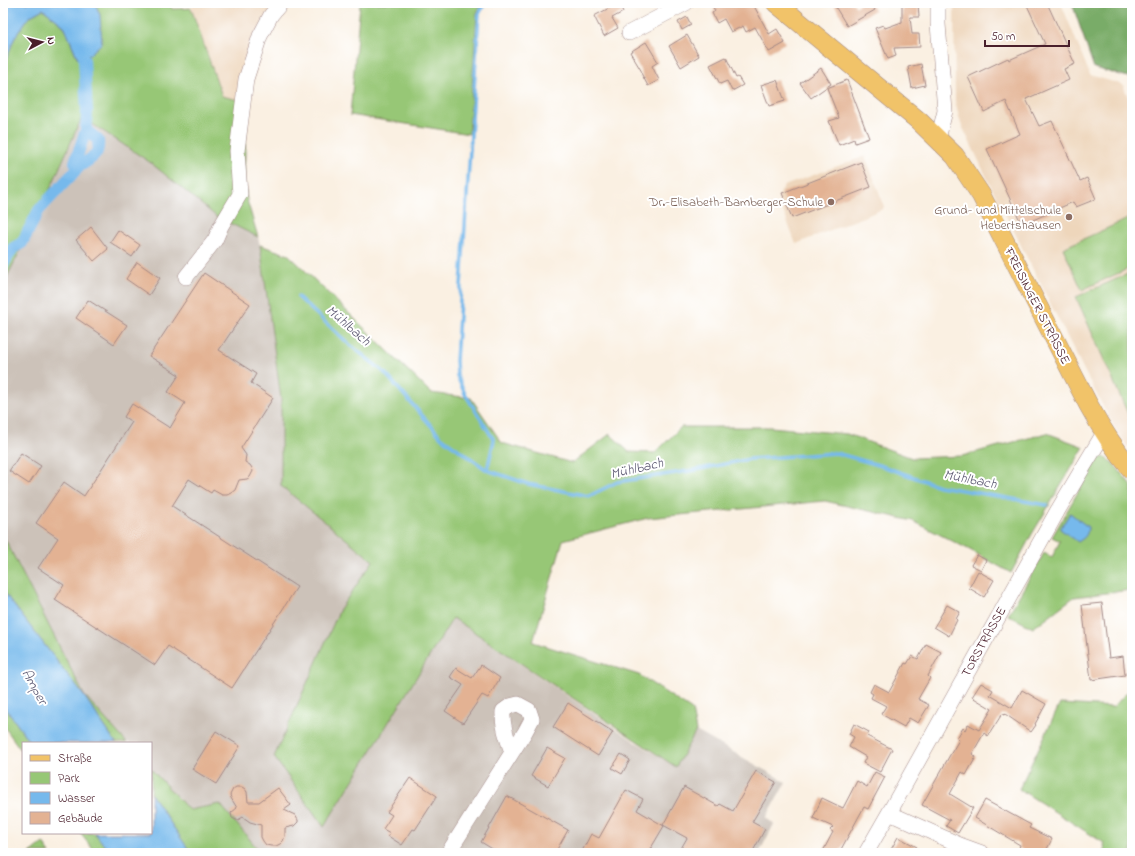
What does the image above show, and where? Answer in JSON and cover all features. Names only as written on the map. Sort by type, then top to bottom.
[{"type":"main road","name":"FREISINGER STRASSE","points":[[776,3],[919,121],[955,156],[981,196],[1088,404],[1104,432],[1132,470]]},
{"type":"street","points":[[186,277],[215,240],[221,226],[240,194],[237,151],[246,79],[260,36],[271,15],[281,3]]},
{"type":"street","points":[[629,33],[686,3]]},
{"type":"street","points":[[938,3],[938,24],[945,111],[938,139]]},
{"type":"street","name":"TORSTRASSE","points":[[866,853],[1051,522],[1104,432]]},
{"type":"street","points":[[448,853],[512,752]]},
{"type":"street","points":[[889,813],[960,845],[982,853]]},
{"type":"shaded area","points":[[195,3],[289,3],[274,22],[262,46],[247,102],[222,96],[191,8]]},
{"type":"shaded area","name":"Grund- und Mittelschule Hebertshausen","points":[[954,3],[1061,3],[1090,75],[1123,85],[1132,107],[1132,444],[1127,447],[1113,425],[1088,378],[961,124],[955,101]]},
{"type":"shaded area","points":[[82,117],[151,163],[217,217],[258,237],[281,399],[281,486],[373,561],[340,609],[324,827],[453,618],[634,741],[676,767],[696,731],[786,782],[766,818],[774,824],[759,853],[261,853],[220,805],[189,810],[152,770],[152,742],[126,742],[84,696],[3,535],[3,285],[48,194]]},
{"type":"shaded area","name":"Dr.-Elisabeth-Bamberger-Schule","points":[[865,156],[884,205],[883,209],[796,244],[778,198],[784,186]]},
{"type":"green space","points":[[95,3],[169,3],[172,9],[191,8],[222,96],[247,102],[244,177],[247,200],[258,237],[217,217],[151,163],[82,117],[48,194],[3,285],[3,67],[15,37],[29,17],[43,9],[64,26],[78,59],[100,15]]},
{"type":"green space","points":[[360,3],[482,3],[477,13],[469,134],[350,115]]},
{"type":"green space","points":[[1072,3],[1132,3],[1132,78],[1094,68]]},
{"type":"green space","points":[[1130,218],[1132,223],[1132,267],[1082,290],[1063,248]]},
{"type":"green space","points":[[260,245],[289,255],[431,393],[471,398],[502,443],[572,463],[610,434],[629,452],[655,453],[681,427],[771,427],[847,434],[912,458],[962,456],[1047,433],[1084,447],[1032,534],[1011,573],[913,521],[825,501],[648,518],[563,540],[533,642],[639,675],[692,710],[696,731],[676,767],[453,618],[324,827],[274,757],[340,609],[373,561],[281,486],[281,399]]},
{"type":"green space","points":[[1132,272],[1132,423],[1076,297]]},
{"type":"green space","points":[[1104,457],[1113,463],[1132,486],[1132,608],[1131,590],[1074,597],[1033,628],[1008,615],[1044,553],[1052,557],[1060,541],[1052,537],[1097,459]]},
{"type":"green space","points":[[3,535],[84,695],[126,742],[115,742],[84,696],[6,595],[3,588]]},
{"type":"green space","points":[[1132,687],[1132,853],[1105,853],[1104,843],[1019,789],[1060,704],[1113,707]]},
{"type":"green space","points":[[3,704],[29,742],[22,742],[22,752],[3,725]]},
{"type":"green space","points":[[152,770],[189,810],[220,804],[261,853],[191,853],[152,795]]},
{"type":"green space","points":[[81,834],[96,834],[110,853],[96,853]]},
{"type":"green space","points":[[43,843],[50,853],[30,853]]},
{"type":"water","points":[[3,3],[95,3],[100,15],[102,43],[84,60],[78,59],[64,26],[43,9],[29,17],[15,37],[3,67]]},
{"type":"water","points":[[1070,513],[1088,527],[1084,538],[1078,542],[1060,529]]},
{"type":"water","name":"Amper","points":[[3,588],[6,595],[84,696],[115,742],[29,742],[3,704]]},
{"type":"water","points":[[152,795],[191,853],[110,853],[96,834],[152,834]]},
{"type":"building","points":[[619,3],[623,12],[612,18],[618,28],[604,36],[594,16]]},
{"type":"building","points":[[711,3],[754,3],[754,6],[769,34],[777,29],[785,43],[769,52],[755,27],[746,32],[743,26],[731,32],[724,19],[717,23],[712,13],[715,11]]},
{"type":"building","points":[[833,3],[853,3],[856,7],[861,3],[871,3],[875,10],[847,26]]},
{"type":"building","points":[[902,3],[918,3],[919,17],[910,17],[912,34],[919,34],[920,47],[894,48],[896,56],[888,59],[875,28],[883,25],[885,28],[902,22]]},
{"type":"building","points":[[1026,3],[1047,3],[1075,64],[1064,69],[1069,80],[1026,99],[1039,126],[1052,121],[1080,181],[1087,178],[1096,199],[1076,207],[1073,202],[1022,225],[987,149],[1020,134],[1006,101],[984,112],[968,77],[1008,58],[1009,60],[1045,44]]},
{"type":"building","points":[[687,17],[691,25],[682,30],[678,22]]},
{"type":"building","points":[[687,35],[699,56],[681,67],[669,46]]},
{"type":"building","points":[[646,42],[658,62],[652,66],[659,80],[648,86],[641,73],[642,72],[630,52]]},
{"type":"building","points":[[726,57],[736,78],[738,77],[743,85],[732,91],[727,81],[720,84],[710,65]]},
{"type":"building","points":[[921,64],[925,85],[912,88],[908,67]]},
{"type":"building","points":[[821,68],[831,84],[811,98],[800,83]]},
{"type":"building","points":[[777,80],[785,101],[769,106],[761,85]]},
{"type":"building","points":[[847,80],[869,138],[855,143],[854,139],[839,145],[829,121],[839,118],[827,88]]},
{"type":"building","points":[[861,162],[871,187],[792,218],[782,193]]},
{"type":"building","points":[[91,227],[108,249],[94,261],[76,240]]},
{"type":"building","points":[[118,230],[140,245],[132,257],[110,242]]},
{"type":"building","points":[[137,262],[160,278],[149,295],[126,279]]},
{"type":"building","points":[[204,273],[250,304],[219,350],[256,374],[251,383],[273,398],[241,448],[246,455],[245,462],[250,465],[253,471],[250,477],[239,480],[235,490],[227,495],[222,495],[213,490],[211,493],[189,479],[172,506],[297,587],[232,688],[168,646],[155,665],[55,600],[64,585],[38,568],[58,538],[36,523],[64,482],[84,496],[132,422],[124,417],[132,404],[170,428],[185,403],[168,392],[179,375],[149,356]]},
{"type":"building","points":[[88,300],[127,325],[114,344],[76,318]]},
{"type":"building","points":[[21,453],[41,466],[29,484],[9,471]]},
{"type":"building","points":[[977,555],[986,560],[981,570],[971,565]]},
{"type":"building","points":[[978,571],[994,580],[984,597],[969,588]]},
{"type":"building","points":[[1102,603],[1109,658],[1123,656],[1125,675],[1091,680],[1082,605]]},
{"type":"building","points":[[947,605],[960,612],[949,636],[934,627]]},
{"type":"building","points":[[926,644],[941,652],[928,676],[930,678],[918,699],[929,705],[918,723],[909,718],[904,727],[881,714],[886,706],[871,698],[873,694],[870,692],[874,684],[889,692],[905,663],[907,664],[912,656],[918,659]]},
{"type":"building","points":[[481,665],[500,678],[488,698],[482,695],[463,723],[445,711],[463,685],[450,677],[456,668],[472,678]]},
{"type":"building","points":[[981,683],[993,690],[990,695],[1012,708],[1022,690],[1046,704],[1031,732],[1005,714],[1002,714],[988,736],[984,733],[972,754],[976,757],[966,775],[962,772],[950,794],[973,808],[958,833],[946,826],[950,820],[922,805],[959,740],[957,738],[963,728],[965,730],[968,724],[979,730],[992,709],[972,697]]},
{"type":"building","points":[[568,703],[613,732],[598,756],[553,727]]},
{"type":"building","points":[[854,724],[869,732],[867,736],[892,749],[880,772],[863,763],[866,757],[849,747],[854,737],[849,734]]},
{"type":"building","points":[[216,731],[240,746],[216,784],[192,769]]},
{"type":"building","points":[[547,748],[565,758],[548,786],[531,776]]},
{"type":"building","points":[[621,754],[630,760],[622,774],[612,768]]},
{"type":"building","points":[[756,771],[776,782],[752,822],[765,829],[752,853],[686,853],[680,850],[687,838],[663,825],[684,787],[718,806],[720,804],[733,811]]},
{"type":"building","points":[[875,772],[885,777],[868,809],[864,807],[839,853],[822,853],[833,832],[830,830],[833,827],[813,818],[822,798],[843,808],[857,781],[867,787]]},
{"type":"building","points":[[410,778],[437,796],[415,830],[413,829],[402,845],[388,836],[390,833],[383,829],[392,815],[387,812]]},
{"type":"building","points":[[236,787],[242,787],[245,789],[247,792],[248,802],[259,802],[278,788],[291,805],[284,810],[295,815],[298,820],[294,826],[285,828],[285,836],[280,844],[276,846],[266,845],[261,837],[261,825],[250,822],[243,817],[238,820],[232,818],[231,813],[237,808],[230,795]]},
{"type":"building","points":[[626,790],[643,799],[637,810],[664,826],[648,853],[581,853],[591,834],[599,838]]},
{"type":"building","points":[[507,796],[568,830],[555,853],[499,853],[481,842]]},
{"type":"building","points":[[985,800],[1031,825],[1029,828],[1052,839],[1045,853],[1028,853],[1019,848],[1020,845],[975,818]]},
{"type":"building","points":[[898,837],[917,847],[913,853],[889,853]]},
{"type":"waterway","points":[[485,3],[479,14],[456,361],[457,376],[465,394],[494,440],[487,470]]},
{"type":"waterway","points":[[3,265],[13,248],[22,243],[39,210],[80,166],[75,162],[86,130],[87,111],[84,60]]},
{"type":"waterway","points":[[80,166],[94,156],[98,150],[98,140],[86,130]]},
{"type":"waterway","name":"Mühlbach","points":[[298,297],[349,344],[384,372],[441,437],[487,470],[528,484],[589,496],[617,482],[695,470],[750,459],[836,453],[882,466],[939,486],[1047,505]]},
{"type":"place","name":"Dr.-Elisabeth-Bamberger-Schule","points":[[831,202]]},
{"type":"place","name":"Grund- und Mittelschule Hebertshausen","points":[[1069,217]]}]
